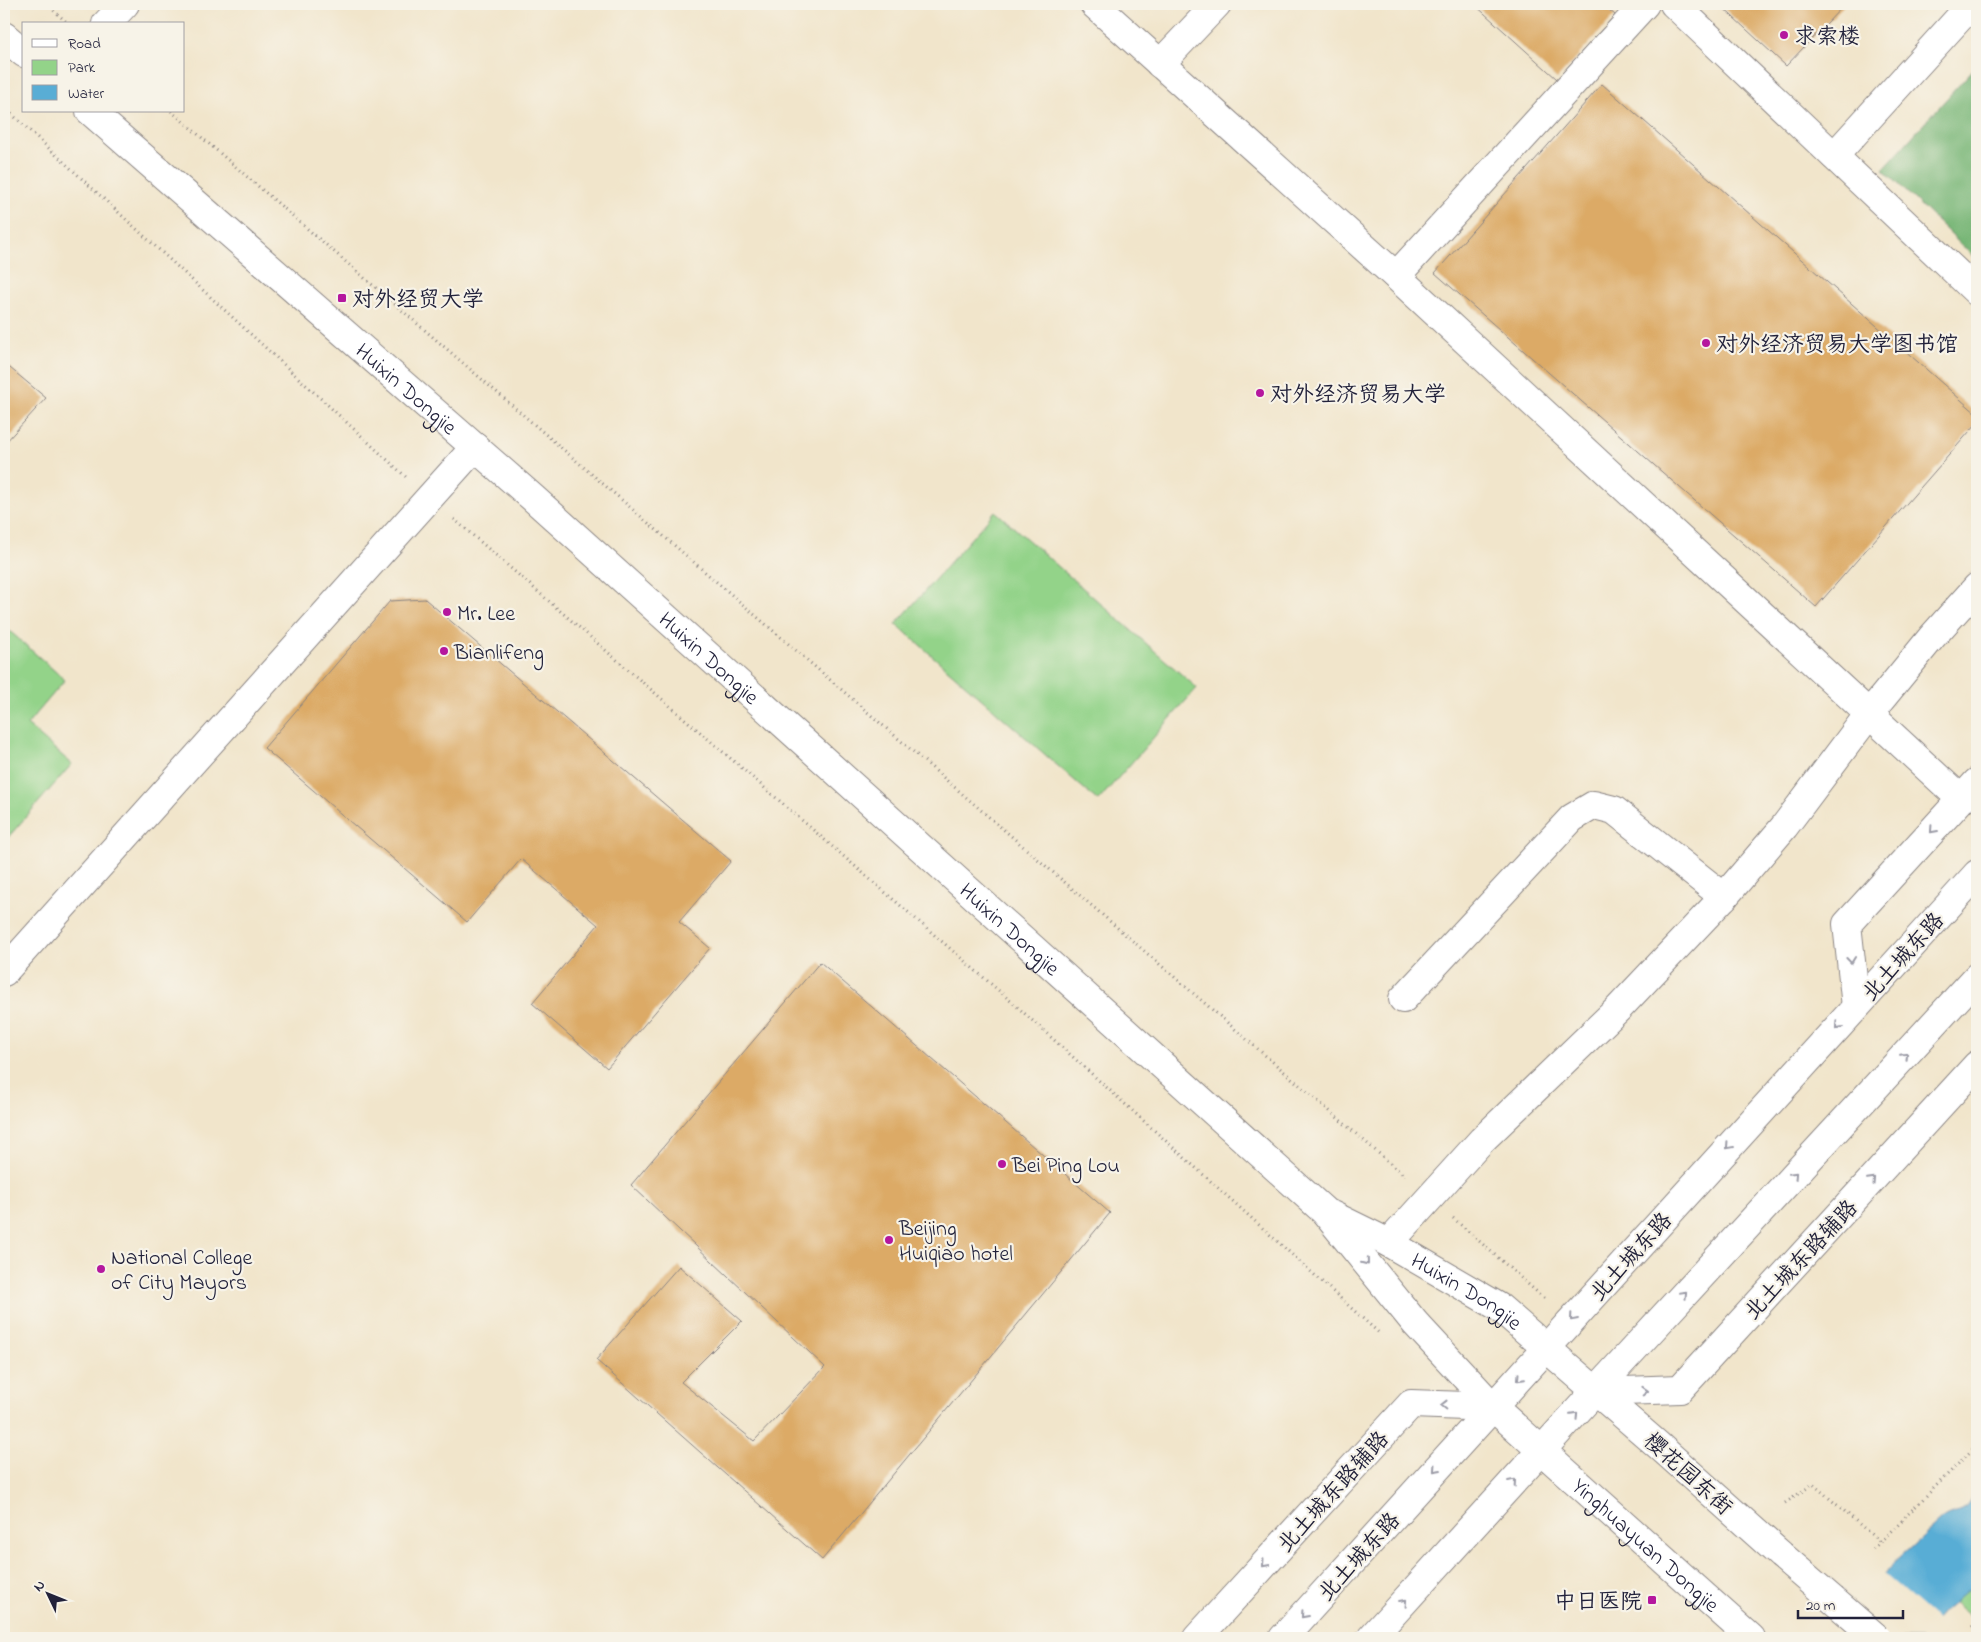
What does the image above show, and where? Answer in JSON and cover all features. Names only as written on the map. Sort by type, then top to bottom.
[{"type":"street","points":[[108,22],[125,4]]},
{"type":"street","points":[[1094,4],[1396,276],[1869,714],[1969,790],[1847,924],[1856,1007]]},
{"type":"street","points":[[1160,64],[1218,4]]},
{"type":"street","points":[[1396,276],[1644,4]]},
{"type":"street","points":[[1674,4],[1977,292]]},
{"type":"street","points":[[1834,156],[1972,4]]},
{"type":"street","points":[[4,36],[22,51]]},
{"type":"street","name":"Huixin Dongjie","points":[[91,112],[475,447],[1324,1211],[1415,1323],[1493,1407],[1542,1451]]},
{"type":"street","points":[[4,972],[475,447]]},
{"type":"street","points":[[1389,1243],[1482,1140],[1618,1009],[1724,897],[1784,827],[1869,714],[1932,637],[1977,587]]},
{"type":"street","points":[[1403,998],[1572,818],[1594,805],[1614,810],[1724,897]]},
{"type":"street","name":"北土城东路","points":[[1283,1638],[1977,874]]},
{"type":"street","points":[[1372,1638],[1625,1358],[1977,977]]},
{"type":"street","name":"北土城东路辅路","points":[[1596,1392],[1680,1390],[1977,1066]]},
{"type":"street","name":"Huixin Dongjie","points":[[1324,1211],[1389,1243],[1499,1307],[1596,1392]]},
{"type":"street","name":"樱花园东街","points":[[1596,1392],[1877,1638]]},
{"type":"street","name":"北土城东路辅路","points":[[1197,1638],[1410,1404],[1493,1407]]},
{"type":"street","name":"Yinghuayuan Dongjie","points":[[1542,1451],[1751,1638]]},
{"type":"path","points":[[46,4],[67,22]]},
{"type":"path","points":[[4,107],[430,498],[1013,1002],[1381,1335]]},
{"type":"path","points":[[172,112],[1570,1321]]},
{"type":"path","points":[[1873,1549],[1977,1445]]},
{"type":"path","points":[[1785,1503],[1813,1484],[1880,1542]]},
{"type":"path","points":[[1973,1627],[1977,1623]]},
{"type":"green space","points":[[1977,65],[1977,260],[1883,169]]},
{"type":"green space","points":[[995,511],[1197,688],[1098,801],[896,624]]},
{"type":"green space","points":[[4,626],[65,680],[27,725],[72,764],[4,842]]},
{"type":"green space","points":[[1977,1563],[1977,1622],[1944,1594]]},
{"type":"water","points":[[1977,1489],[1977,1583],[1943,1612],[1920,1638],[1826,1638],[1889,1568],[1943,1519],[1965,1506]]},
{"type":"pier","points":[[1882,1572],[1938,1621],[1923,1638],[1823,1638]]},
{"type":"building","points":[[1474,4],[1602,4],[1615,15],[1557,79]]},
{"type":"building","name":"求索楼","points":[[1719,4],[1845,4],[1786,66]]},
{"type":"building","name":"对外经济贸易大学图书馆","points":[[1602,84],[1977,414],[1977,423],[1816,607],[1435,273]]},
{"type":"building","points":[[4,363],[46,398],[4,444]]},
{"type":"building","points":[[425,599],[731,861],[679,922],[710,948],[607,1068],[532,1003],[598,925],[521,859],[467,922],[264,748],[390,601]]},
{"type":"building","name":"Beijing Huiqiao hotel","points":[[820,962],[1110,1213],[822,1560],[596,1360],[679,1266],[742,1321],[681,1382],[754,1441],[825,1367],[631,1185]]},
{"type":"place","name":"求索楼","points":[[1784,35]]},
{"type":"place","name":"对外经贸大学","points":[[342,298]]},
{"type":"place","name":"对外经济贸易大学图书馆","points":[[1706,343]]},
{"type":"place","name":"对外经济贸易大学","points":[[1260,393]]},
{"type":"place","name":"Mr. Lee","points":[[447,612]]},
{"type":"place","name":"Bianlifeng","points":[[444,651]]},
{"type":"place","name":"Bei Ping Lou","points":[[1002,1164]]},
{"type":"place","name":"Beijing Huiqiao hotel","points":[[889,1240]]},
{"type":"place","name":"National College of City Mayors","points":[[101,1269]]},
{"type":"place","name":"中日医院","points":[[1652,1600]]}]
